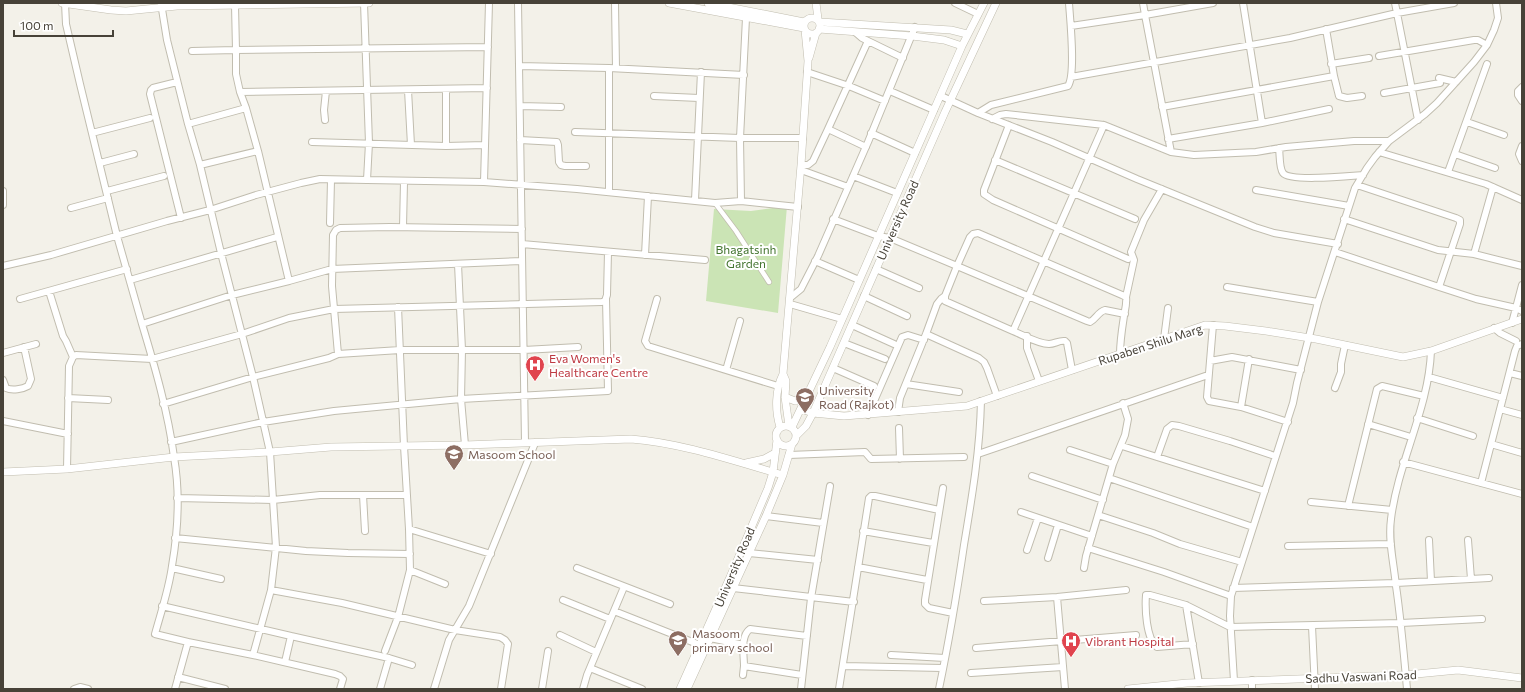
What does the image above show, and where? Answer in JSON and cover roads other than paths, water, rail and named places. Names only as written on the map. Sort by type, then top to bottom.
[{"type":"street","points":[[340,689],[343,679],[340,676],[285,662],[155,634],[172,568],[177,498],[174,457],[152,359],[118,236],[92,133],[66,24],[64,3],[111,10],[161,5],[369,3]]},
{"type":"street","points":[[364,3],[369,143],[367,180]]},
{"type":"street","points":[[484,182],[489,3]]},
{"type":"street","points":[[518,3],[525,442]]},
{"type":"street","points":[[608,192],[615,3]]},
{"type":"street","points":[[669,3],[729,8],[746,18],[805,24],[813,17],[818,26]]},
{"type":"street","points":[[708,3],[805,24]]},
{"type":"street","points":[[783,374],[786,381],[786,397],[790,426],[796,432],[794,442],[785,446],[777,440],[776,434],[780,427],[777,411],[778,386],[783,374],[801,168],[808,61],[805,24],[814,3]]},
{"type":"street","points":[[808,61],[818,26],[814,3]]},
{"type":"street","points":[[955,3],[978,14]]},
{"type":"street","name":"University Road","points":[[790,426],[801,410],[941,96],[967,34],[984,3]]},
{"type":"street","name":"University Road","points":[[796,436],[806,426],[813,413],[950,101],[996,3]]},
{"type":"street","points":[[978,113],[992,105],[1065,87],[1070,83],[1071,26],[1069,3]]},
{"type":"street","points":[[1143,3],[1171,152]]},
{"type":"street","points":[[1071,26],[1213,3]]},
{"type":"street","points":[[1243,3],[1262,123]]},
{"type":"street","points":[[1395,3],[1418,120]]},
{"type":"street","points":[[1071,77],[1290,38],[1397,13],[1454,3]]},
{"type":"street","points":[[1234,681],[1230,628],[1231,596],[1275,456],[1288,422],[1318,302],[1338,244],[1344,219],[1357,185],[1379,152],[1437,103],[1487,45],[1498,18],[1496,3]]},
{"type":"street","points":[[161,5],[167,40],[177,82],[200,165],[210,210],[253,377],[270,452],[276,548],[270,590],[253,655]]},
{"type":"street","points":[[235,5],[236,74],[258,151],[277,237],[289,281]]},
{"type":"street","points":[[741,201],[740,138],[746,18]]},
{"type":"street","points":[[805,24],[809,33],[818,26],[915,27],[951,30],[967,34]]},
{"type":"street","points":[[818,26],[855,32],[944,40],[962,46]]},
{"type":"street","points":[[790,301],[801,289],[815,261],[866,147],[884,101],[890,91],[915,27]]},
{"type":"street","points":[[1326,29],[1339,96],[1342,98],[1362,96]]},
{"type":"street","points":[[855,32],[868,41],[903,58]]},
{"type":"street","points":[[1379,56],[1405,53],[1474,40],[1478,40],[1487,45]]},
{"type":"street","points":[[801,168],[813,161],[849,86],[868,41]]},
{"type":"street","points":[[192,51],[488,47]]},
{"type":"street","points":[[1332,64],[1369,58]]},
{"type":"street","points":[[1448,172],[1487,64]]},
{"type":"street","points":[[519,66],[612,68],[744,75]]},
{"type":"street","points":[[695,200],[701,72]]},
{"type":"street","points":[[807,72],[849,86],[884,101]]},
{"type":"street","points":[[1162,106],[1334,76]]},
{"type":"street","points":[[1384,92],[1412,89],[1440,80],[1456,82]]},
{"type":"street","points":[[177,82],[153,88],[150,94],[181,218]]},
{"type":"street","points":[[1522,87],[1518,91],[1518,95],[1522,101]]},
{"type":"street","points":[[240,92],[487,88]]},
{"type":"street","points":[[446,89],[446,146]]},
{"type":"street","points":[[408,90],[411,145]]},
{"type":"street","points":[[325,120],[324,110],[326,91]]},
{"type":"street","points":[[890,91],[934,110]]},
{"type":"street","points":[[654,96],[699,98]]},
{"type":"street","points":[[941,96],[992,119],[1254,227],[1274,233],[1338,244]]},
{"type":"street","points":[[520,106],[561,107]]},
{"type":"street","points":[[188,124],[246,108]]},
{"type":"street","points":[[1168,139],[1262,123],[1329,109]]},
{"type":"street","points":[[992,119],[1006,114],[1104,125],[1171,152],[1194,155],[1256,152],[1279,148],[1354,141],[1389,142]]},
{"type":"street","points":[[92,133],[150,118]]},
{"type":"street","points":[[1467,122],[1504,135]]},
{"type":"street","points":[[1009,125],[984,190],[984,194],[993,200],[1128,259]]},
{"type":"street","points":[[1013,330],[1104,125]]},
{"type":"street","points":[[828,129],[866,147]]},
{"type":"street","points":[[575,132],[698,137],[803,138]]},
{"type":"street","points":[[871,133],[915,153]]},
{"type":"street","points":[[520,140],[557,142],[559,162],[561,164],[565,166],[586,166]]},
{"type":"street","points":[[312,142],[446,146],[485,145]]},
{"type":"street","points":[[1522,146],[1519,154],[1522,161]]},
{"type":"street","points":[[1279,148],[1281,170],[1284,174],[1289,176],[1307,178],[1363,175]]},
{"type":"street","points":[[200,165],[258,151]]},
{"type":"street","points":[[1379,152],[1493,187],[1522,200]]},
{"type":"street","points":[[100,163],[134,154]]},
{"type":"street","points":[[1455,154],[1495,168]]},
{"type":"street","points":[[996,160],[1135,219]]},
{"type":"street","points":[[801,168],[848,187]]},
{"type":"street","points":[[107,191],[164,176]]},
{"type":"street","points":[[853,176],[897,193]]},
{"type":"street","points":[[3,266],[51,255],[210,210],[267,192],[301,183],[320,180],[484,182],[608,192],[715,203],[741,201],[798,206]]},
{"type":"street","points":[[330,223],[331,180]]},
{"type":"street","points":[[403,227],[404,182]]},
{"type":"street","points":[[1357,185],[1460,220],[1439,287]]},
{"type":"street","points":[[1474,254],[1493,187]]},
{"type":"street","points":[[1120,354],[1120,339],[1125,314],[1126,297],[1134,260],[1131,252],[1144,220],[1162,189]]},
{"type":"street","points":[[1256,190],[1349,206]]},
{"type":"street","points":[[3,191],[3,205]]},
{"type":"street","points":[[645,255],[648,196]]},
{"type":"street","points":[[71,208],[108,198]]},
{"type":"street","points":[[715,203],[736,231],[769,282]]},
{"type":"street","points":[[833,219],[878,236],[890,238],[1090,322],[1101,311],[1105,310],[1125,314]]},
{"type":"street","points":[[1344,219],[1432,248],[1451,252],[1474,254],[1522,266]]},
{"type":"street","points":[[338,354],[332,286],[333,235],[336,230],[340,228],[403,227],[522,229]]},
{"type":"street","points":[[1072,370],[1067,343],[1065,341],[1062,340],[1050,344],[1026,336],[945,301],[945,296],[970,237],[973,234],[978,233],[1042,262],[1126,297]]},
{"type":"street","points":[[130,280],[277,237]]},
{"type":"street","points":[[522,244],[705,260]]},
{"type":"street","points":[[171,442],[263,422],[334,411],[461,399],[524,397],[608,391],[606,298],[608,252]]},
{"type":"street","points":[[1335,252],[1476,299],[1516,308],[1522,311]]},
{"type":"street","points":[[142,324],[232,295],[332,269],[522,261]]},
{"type":"street","points":[[815,261],[859,280]]},
{"type":"street","points":[[458,264],[462,350],[461,399],[465,445]]},
{"type":"street","points":[[20,299],[127,269]]},
{"type":"street","points":[[876,269],[919,288]]},
{"type":"street","points":[[1512,323],[1522,285]]},
{"type":"street","points":[[1227,287],[1318,302]]},
{"type":"street","points":[[49,291],[63,336],[72,357],[69,366],[68,469]]},
{"type":"street","points":[[864,296],[907,316]]},
{"type":"street","points":[[898,412],[900,398],[937,304],[941,298],[945,296]]},
{"type":"street","points":[[72,357],[81,354],[152,359],[242,334],[289,318],[334,309],[398,306],[599,302],[604,301],[606,298]]},
{"type":"street","points":[[657,299],[645,341],[648,346],[778,386]]},
{"type":"street","points":[[790,301],[842,319]]},
{"type":"street","points":[[385,651],[398,617],[410,570],[398,306]]},
{"type":"street","points":[[1164,340],[1168,308]]},
{"type":"street","name":"Rupaben Shilu Marg","points":[[801,410],[813,413],[844,416],[967,406],[1205,326],[1213,325],[1245,328],[1308,338],[1402,357],[1431,351],[1522,319]]},
{"type":"street","points":[[726,370],[740,321]]},
{"type":"street","points":[[1213,325],[1208,375],[1207,397],[1209,401],[1241,407],[1288,422]]},
{"type":"street","points":[[852,326],[894,344]]},
{"type":"street","points":[[1482,483],[1515,351],[1519,342],[1500,333],[1494,328]]},
{"type":"street","points":[[868,415],[902,337],[908,335],[925,337],[979,358],[984,362],[997,396]]},
{"type":"street","points":[[1026,336],[1027,348],[1039,381]]},
{"type":"street","points":[[844,343],[885,360]]},
{"type":"street","points":[[3,353],[36,344]]},
{"type":"street","points":[[1335,388],[1341,372],[1345,345]]},
{"type":"street","points":[[3,380],[6,388],[10,390],[28,386],[31,379],[24,347]]},
{"type":"street","points":[[163,404],[253,377],[329,358],[338,354],[400,350],[524,350],[578,347]]},
{"type":"street","points":[[1407,689],[1401,623],[1390,544],[1391,520],[1403,462],[1429,377],[1431,351]]},
{"type":"street","points":[[1210,361],[1232,357],[1301,370]]},
{"type":"street","points":[[1241,407],[1249,359]]},
{"type":"street","points":[[833,368],[874,386]]},
{"type":"street","points":[[1510,373],[1522,376]]},
{"type":"street","points":[[978,454],[1208,375]]},
{"type":"street","points":[[1429,377],[1503,398]]},
{"type":"street","points":[[906,384],[959,392]]},
{"type":"street","points":[[1348,506],[1375,395],[1378,389],[1382,386],[1424,396]]},
{"type":"street","points":[[786,397],[795,401],[806,398]]},
{"type":"street","points":[[68,398],[108,400]]},
{"type":"street","points":[[939,689],[975,480],[981,426],[982,401]]},
{"type":"street","points":[[1084,568],[1088,548],[1113,464],[1122,446],[1128,419],[1123,403]]},
{"type":"street","points":[[1500,409],[1522,415]]},
{"type":"street","points":[[1417,418],[1473,436]]},
{"type":"street","points":[[3,420],[68,434]]},
{"type":"street","points":[[1368,424],[1411,437]]},
{"type":"street","points":[[1157,457],[1167,429],[1172,425],[1230,441],[1275,456]]},
{"type":"street","points":[[780,427],[790,426]]},
{"type":"street","points":[[899,428],[900,459]]},
{"type":"street","points":[[3,472],[68,469],[174,457],[331,447],[465,445],[631,439],[651,440],[673,444],[783,475]]},
{"type":"street","name":"University Road","points":[[680,689],[768,488],[773,472],[777,440]]},
{"type":"street","points":[[434,689],[449,640],[470,606],[535,443]]},
{"type":"street","name":"University Road","points":[[687,689],[766,516],[783,475],[792,444]]},
{"type":"street","points":[[1491,444],[1522,453]]},
{"type":"street","points":[[1122,446],[1264,491]]},
{"type":"street","points":[[1070,450],[1113,464]]},
{"type":"street","points":[[789,455],[865,452],[871,460],[964,457]]},
{"type":"street","points":[[743,464],[764,459],[775,453]]},
{"type":"street","points":[[1403,462],[1522,494]]},
{"type":"street","points":[[1032,476],[1103,500]]},
{"type":"street","points":[[1109,478],[1253,527]]},
{"type":"street","points":[[801,689],[811,598],[830,486]]},
{"type":"street","points":[[943,488],[925,600],[927,606],[953,613]]},
{"type":"street","points":[[363,495],[365,531]]},
{"type":"street","points":[[177,498],[273,500],[320,496],[407,495]]},
{"type":"street","points":[[839,689],[854,602],[868,501],[871,496],[939,510]]},
{"type":"street","points":[[1311,502],[1392,510]]},
{"type":"street","points":[[1021,512],[1092,536]]},
{"type":"street","points":[[1098,515],[1153,533],[1180,544],[1242,562]]},
{"type":"street","points":[[766,516],[823,523]]},
{"type":"street","points":[[1027,550],[1038,518]]},
{"type":"street","points":[[1048,558],[1058,525]]},
{"type":"street","points":[[409,529],[490,554]]},
{"type":"street","points":[[863,531],[933,543]]},
{"type":"street","points":[[175,538],[276,548],[348,553],[410,554]]},
{"type":"street","points":[[1429,540],[1431,581]]},
{"type":"street","points":[[1468,540],[1471,579]]},
{"type":"street","points":[[1288,546],[1390,544]]},
{"type":"street","points":[[1088,548],[1164,572],[1231,596]]},
{"type":"street","points":[[749,553],[818,560]]},
{"type":"street","points":[[858,567],[927,580]]},
{"type":"street","points":[[172,568],[221,578]]},
{"type":"street","points":[[577,568],[670,604]]},
{"type":"street","points":[[410,570],[446,584]]},
{"type":"street","points":[[1233,588],[1396,583],[1489,578]]},
{"type":"street","points":[[583,689],[584,681],[624,586]]},
{"type":"street","points":[[733,588],[854,602]]},
{"type":"street","points":[[270,590],[342,603],[455,630],[500,637],[508,644],[501,689]]},
{"type":"street","points":[[984,601],[1057,597],[1126,590]]},
{"type":"street","points":[[1193,644],[1157,647],[1153,644],[1148,631],[1145,603],[1146,595],[1186,605],[1230,628],[1482,619]]},
{"type":"street","points":[[1057,597],[1065,689]]},
{"type":"street","points":[[564,600],[610,619]]},
{"type":"street","points":[[1186,605],[1199,683]]},
{"type":"street","points":[[162,606],[389,658],[412,665]]},
{"type":"street","points":[[614,611],[700,645]]},
{"type":"street","points":[[1312,626],[1315,689]]},
{"type":"street","points":[[743,675],[744,645],[747,631],[750,629],[807,636]]},
{"type":"street","points":[[560,635],[596,652]]},
{"type":"street","points":[[976,648],[1136,635]]},
{"type":"street","points":[[285,662],[291,636]]},
{"type":"street","points":[[710,638],[744,645]]},
{"type":"street","points":[[175,689],[188,642]]},
{"type":"street","points":[[542,689],[548,651]]},
{"type":"street","points":[[891,655],[945,658]]},
{"type":"street","points":[[380,689],[389,658]]},
{"type":"street","points":[[744,666],[802,675]]},
{"type":"street","points":[[843,666],[943,668]]},
{"type":"street","points":[[971,673],[1063,667]]},
{"type":"street","points":[[590,668],[625,686],[642,689]]},
{"type":"street","name":"Sadhu Vaswani Road","points":[[1128,689],[1187,686],[1199,683],[1252,680],[1406,675],[1458,670],[1522,678]]},
{"type":"street","points":[[178,677],[225,689]]},
{"type":"street","points":[[1252,680],[1252,689]]},
{"type":"street","points":[[74,689],[80,687],[88,689]]},
{"type":"place","name":"Eva Women's Healthcare Centre","points":[[535,382]]},
{"type":"place","name":"University Road (Rajkot)","points":[[805,414]]},
{"type":"place","name":"Masoom School","points":[[454,471]]},
{"type":"place","name":"Masoom primary school","points":[[678,657]]},
{"type":"place","name":"Vibrant Hospital","points":[[1071,658]]},
{"type":"park label","name":"Bhagatsinh Garden","points":[[746,256]]}]
